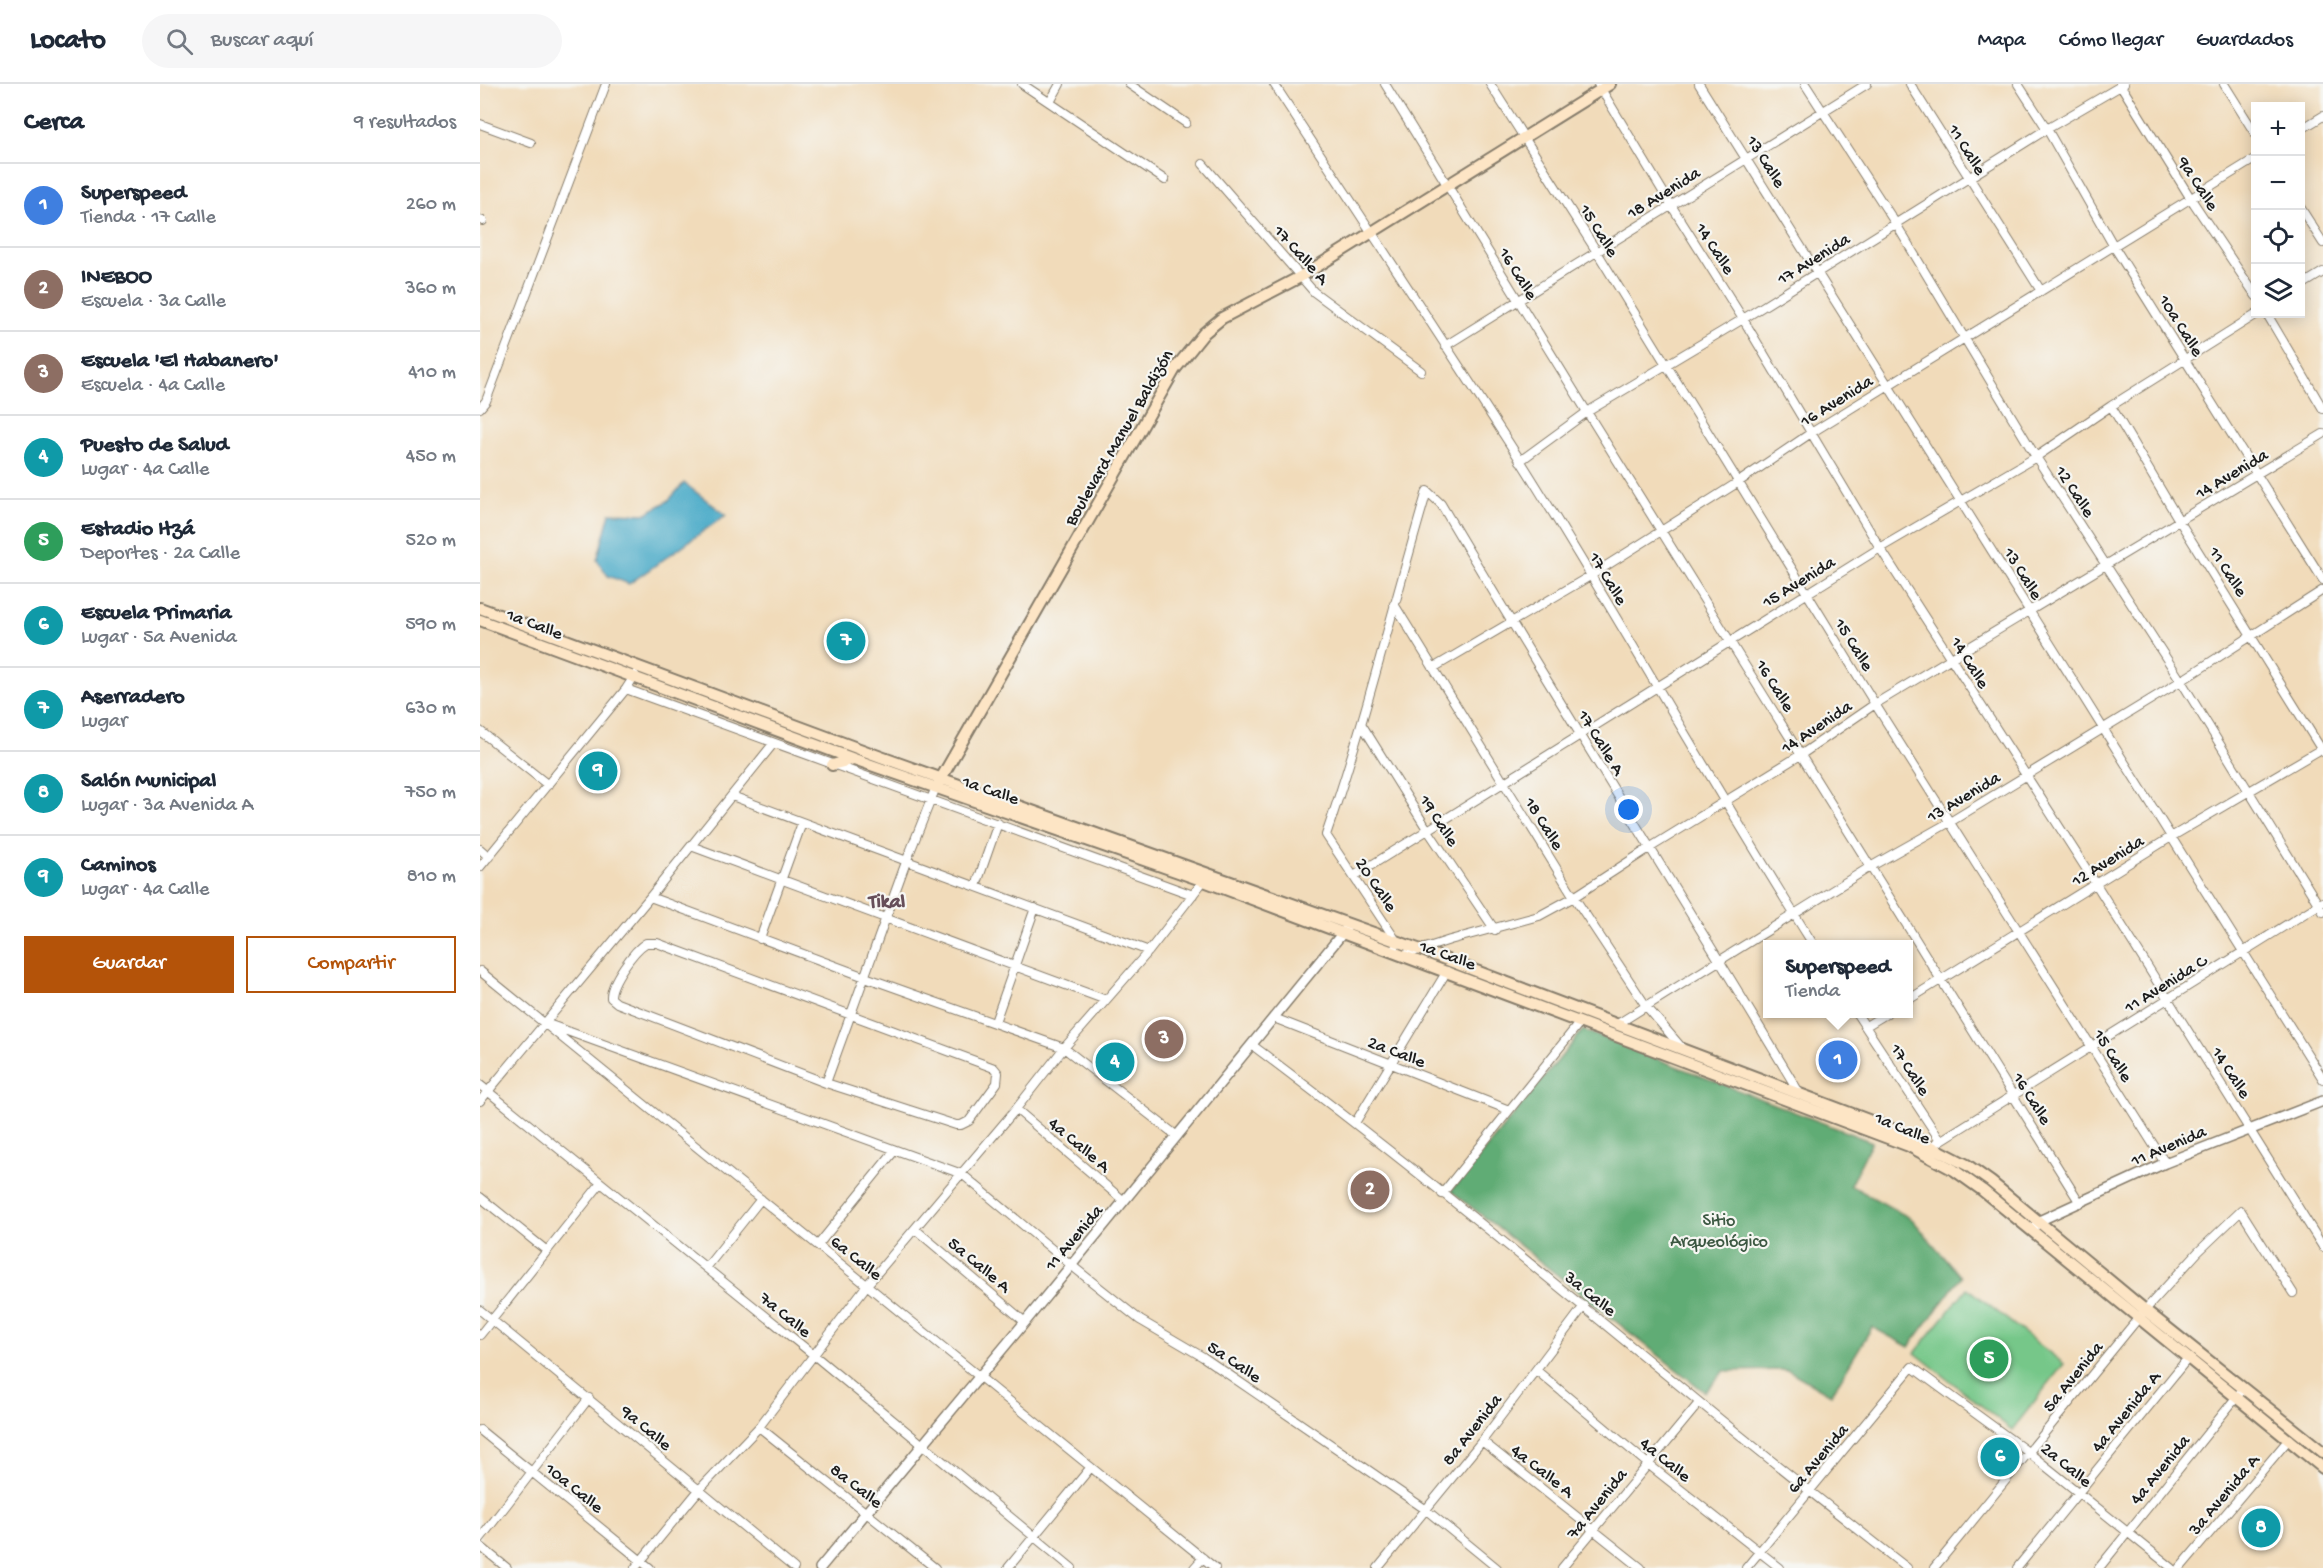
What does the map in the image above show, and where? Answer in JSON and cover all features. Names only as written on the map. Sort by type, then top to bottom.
[{"type":"main road","name":"Boulevard Manuel Baldizón","points":[[939,783],[1175,369],[1204,333],[1222,318],[1300,277],[1447,184],[1524,139],[1603,86]]},
{"type":"main road","name":"1a Calle","points":[[480,608],[636,673]]},
{"type":"main road","name":"1a Calle","points":[[480,620],[636,673],[879,762],[1206,877],[1346,929],[1580,1022],[1911,1141],[2035,1226],[2239,1393],[2323,1468]]},
{"type":"main road","name":"1a Calle","points":[[712,701],[854,759],[879,762]]},
{"type":"main road","points":[[832,765],[854,759]]},
{"type":"main road","name":"1a Calle","points":[[1398,950],[1421,950],[1683,1049],[1799,1099]]},
{"type":"main road","name":"1a Calle","points":[[1911,1141],[1936,1143],[1991,1182],[2035,1226]]},
{"type":"main road","name":"1a Calle","points":[[2142,1314],[2188,1358],[2323,1452]]},
{"type":"street","points":[[480,408],[486,401],[606,84]]},
{"type":"street","points":[[1022,84],[1165,180]]},
{"type":"street","points":[[1050,102],[1060,84]]},
{"type":"street","points":[[1129,84],[1186,123]]},
{"type":"street","points":[[1274,84],[1371,233]]},
{"type":"street","points":[[1385,84],[1447,184]]},
{"type":"street","points":[[1491,84],[1524,139]]},
{"type":"street","name":"13 Calle","points":[[1699,84],[1748,158],[1960,501],[2323,1079]]},
{"type":"street","name":"12 Calle","points":[[1805,84],[1896,224],[2036,457],[2181,681],[2248,793],[2322,906]]},
{"type":"street","name":"18 Avenida","points":[[1444,346],[1868,84]]},
{"type":"street","name":"11 Calle","points":[[1910,84],[2041,291]]},
{"type":"street","name":"10a Calle","points":[[2018,84],[2047,129],[2113,245],[2323,580]]},
{"type":"street","points":[[2224,84],[2251,127]]},
{"type":"street","name":"17 Avenida","points":[[1520,460],[1587,412],[1743,319],[2121,85]]},
{"type":"street","name":"9a Calle","points":[[2121,85],[2191,199],[2251,289]]},
{"type":"street","name":"14 Calle","points":[[1603,86],[1671,205],[1743,319],[1880,548],[2096,884],[2323,1247]]},
{"type":"street","points":[[2305,127],[2323,116]]},
{"type":"street","points":[[480,124],[531,143]]},
{"type":"street","name":"15 Calle","points":[[1524,139],[1597,252],[1806,594],[2165,1163]]},
{"type":"street","name":"16 Avenida","points":[[1433,668],[1590,576],[1811,433],[2251,161]]},
{"type":"street","name":"17 Calle A","points":[[1203,164],[1314,292],[1421,371]]},
{"type":"street","name":"16 Calle","points":[[1447,184],[2080,1203]]},
{"type":"street","points":[[2303,210],[2323,243]]},
{"type":"street","name":"17 Calle","points":[[1371,233],[1520,460],[1810,940]]},
{"type":"street","points":[[2305,283],[2323,272]]},
{"type":"street","name":"15 Avenida","points":[[1354,876],[1880,548],[2036,457],[2111,406],[2251,318]]},
{"type":"street","points":[[2269,318],[2323,409]]},
{"type":"street","name":"11 Calle","points":[[2111,406],[2180,522],[2252,634],[2322,750]]},
{"type":"street","name":"14 Avenida","points":[[1421,950],[1539,916],[1574,897],[1802,754],[1875,704],[2323,435]]},
{"type":"street","name":"17 Calle A","points":[[1394,604],[1427,491],[1441,504],[1510,622],[1651,847],[1799,1099]]},
{"type":"street","name":"13 Avenida","points":[[1616,1025],[1870,867],[1950,822],[2103,729],[2323,590]]},
{"type":"street","points":[[1362,724],[1394,604]]},
{"type":"street","name":"18 Calle","points":[[1394,604],[1574,897],[1646,1006],[1683,1049]]},
{"type":"street","points":[[480,867],[626,689],[636,673]]},
{"type":"street","name":"1a Calle","points":[[626,689],[1193,895]]},
{"type":"street","name":"19 Calle","points":[[1362,724],[1427,829],[1495,930]]},
{"type":"street","name":"20 Calle","points":[[1362,724],[1326,836],[1354,876],[1398,950]]},
{"type":"street","points":[[480,731],[548,785]]},
{"type":"street","points":[[480,1101],[650,897],[773,744]]},
{"type":"street","name":"12 Avenida","points":[[1913,997],[2171,837],[2322,750]]},
{"type":"street","points":[[826,1083],[906,862],[939,783]]},
{"type":"street","points":[[732,796],[1149,951]]},
{"type":"street","points":[[760,939],[802,823]]},
{"type":"street","points":[[976,886],[998,823]]},
{"type":"street","points":[[691,846],[1106,1000]]},
{"type":"street","points":[[480,849],[489,857]]},
{"type":"street","points":[[635,1568],[699,1490],[759,1427],[867,1285],[962,1174],[1064,1048],[1149,951],[1206,877]]},
{"type":"street","points":[[650,897],[1064,1048],[1177,1136]]},
{"type":"street","name":"11 Avenida C","points":[[1936,1143],[2243,952],[2322,906]]},
{"type":"street","points":[[995,1022],[1035,908]]},
{"type":"street","name":"11 Avenida","points":[[820,1568],[1025,1322],[1346,929]]},
{"type":"street","points":[[646,943],[657,943],[994,1068],[998,1074],[997,1083],[969,1121],[961,1125],[826,1083],[617,1003],[611,998],[611,992],[640,946],[646,943]]},
{"type":"street","name":"6a Calle","points":[[480,971],[1215,1568]]},
{"type":"street","points":[[1355,1123],[1447,971]]},
{"type":"street","name":"2a Calle","points":[[1274,1018],[1509,1110]]},
{"type":"street","name":"17 Calle","points":[[1860,1018],[1936,1143]]},
{"type":"street","points":[[1866,1026],[1879,1018]]},
{"type":"street","points":[[1442,1194],[1580,1022]]},
{"type":"street","points":[[545,1023],[962,1174]]},
{"type":"street","name":"3a Calle","points":[[1252,1045],[1355,1123],[1907,1568]]},
{"type":"street","name":"7a Calle","points":[[480,1085],[815,1356],[1032,1538],[1072,1568]]},
{"type":"street","name":"11 Avenida","points":[[2035,1226],[2165,1163],[2323,1101]]},
{"type":"street","name":"4a Calle A","points":[[1016,1109],[1124,1201]]},
{"type":"street","points":[[818,1245],[895,1150]]},
{"type":"street","name":"5a Calle","points":[[962,1174],[1140,1320],[1203,1357],[1425,1509],[1497,1568]]},
{"type":"street","points":[[480,1335],[601,1183]]},
{"type":"street","points":[[480,1197],[547,1251]]},
{"type":"street","points":[[706,1268],[761,1199]]},
{"type":"street","name":"5a Avenida","points":[[1934,1568],[2142,1314],[2198,1252],[2241,1210],[2293,1293]]},
{"type":"street","name":"5a Calle A","points":[[915,1229],[1025,1322]]},
{"type":"street","name":"8a Avenida","points":[[1377,1568],[1482,1441],[1584,1306]]},
{"type":"street","name":"9a Calle","points":[[480,1310],[794,1568]]},
{"type":"street","name":"4a Avenida A","points":[[2018,1568],[2188,1358]]},
{"type":"street","name":"2a Calle","points":[[1912,1367],[2028,1452],[2172,1568]]},
{"type":"street","name":"6a Avenida","points":[[1746,1568],[1912,1367]]},
{"type":"street","name":"4a Calle","points":[[1536,1370],[1648,1464],[1780,1568]]},
{"type":"street","name":"4a Avenida","points":[[2099,1568],[2239,1393]]},
{"type":"street","points":[[480,1539],[589,1398]]},
{"type":"street","name":"7a Avenida","points":[[1562,1568],[1700,1403]]},
{"type":"street","name":"8a Calle","points":[[759,1427],[867,1511],[935,1568]]},
{"type":"street","name":"10a Calle","points":[[480,1430],[650,1568]]},
{"type":"street","name":"3a Avenida A","points":[[2180,1568],[2289,1440]]},
{"type":"street","name":"4a Calle A","points":[[1482,1441],[1641,1568]]},
{"type":"street","points":[[1008,1568],[1091,1467]]},
{"type":"street","points":[[480,1546],[507,1568]]},
{"type":"street","points":[[1194,1568],[1203,1558]]},
{"type":"green space","name":"Sitio Arqueológico","points":[[1583,1030],[1872,1142],[1850,1185],[1912,1219],[1961,1277],[1909,1347],[1872,1327],[1831,1395],[1788,1370],[1724,1371],[1705,1392],[1451,1191]]},
{"type":"green space","points":[[1967,1288],[2064,1364],[2012,1430],[1915,1353]]},
{"type":"water","points":[[684,483],[726,515],[629,584],[608,576],[597,560],[610,513],[645,514],[668,501]]},
{"type":"place","name":"Aserradero","points":[[846,641]]},
{"type":"place","name":"Caminos","points":[[598,771]]},
{"type":"place","name":"Escuela 'El Habanero'","points":[[1164,1039]]},
{"type":"place","name":"Superspeed","points":[[1838,1060]]},
{"type":"place","name":"Puesto de Salud","points":[[1115,1062]]},
{"type":"place","name":"INEBOO","points":[[1370,1190]]},
{"type":"place","name":"Estadio Itzá","points":[[1989,1359]]},
{"type":"place","name":"Escuela Primaria","points":[[2000,1457]]},
{"type":"place","name":"Salón Municipal","points":[[2261,1528]]},
{"type":"district","name":"Tikal","points":[[887,900]]}]
